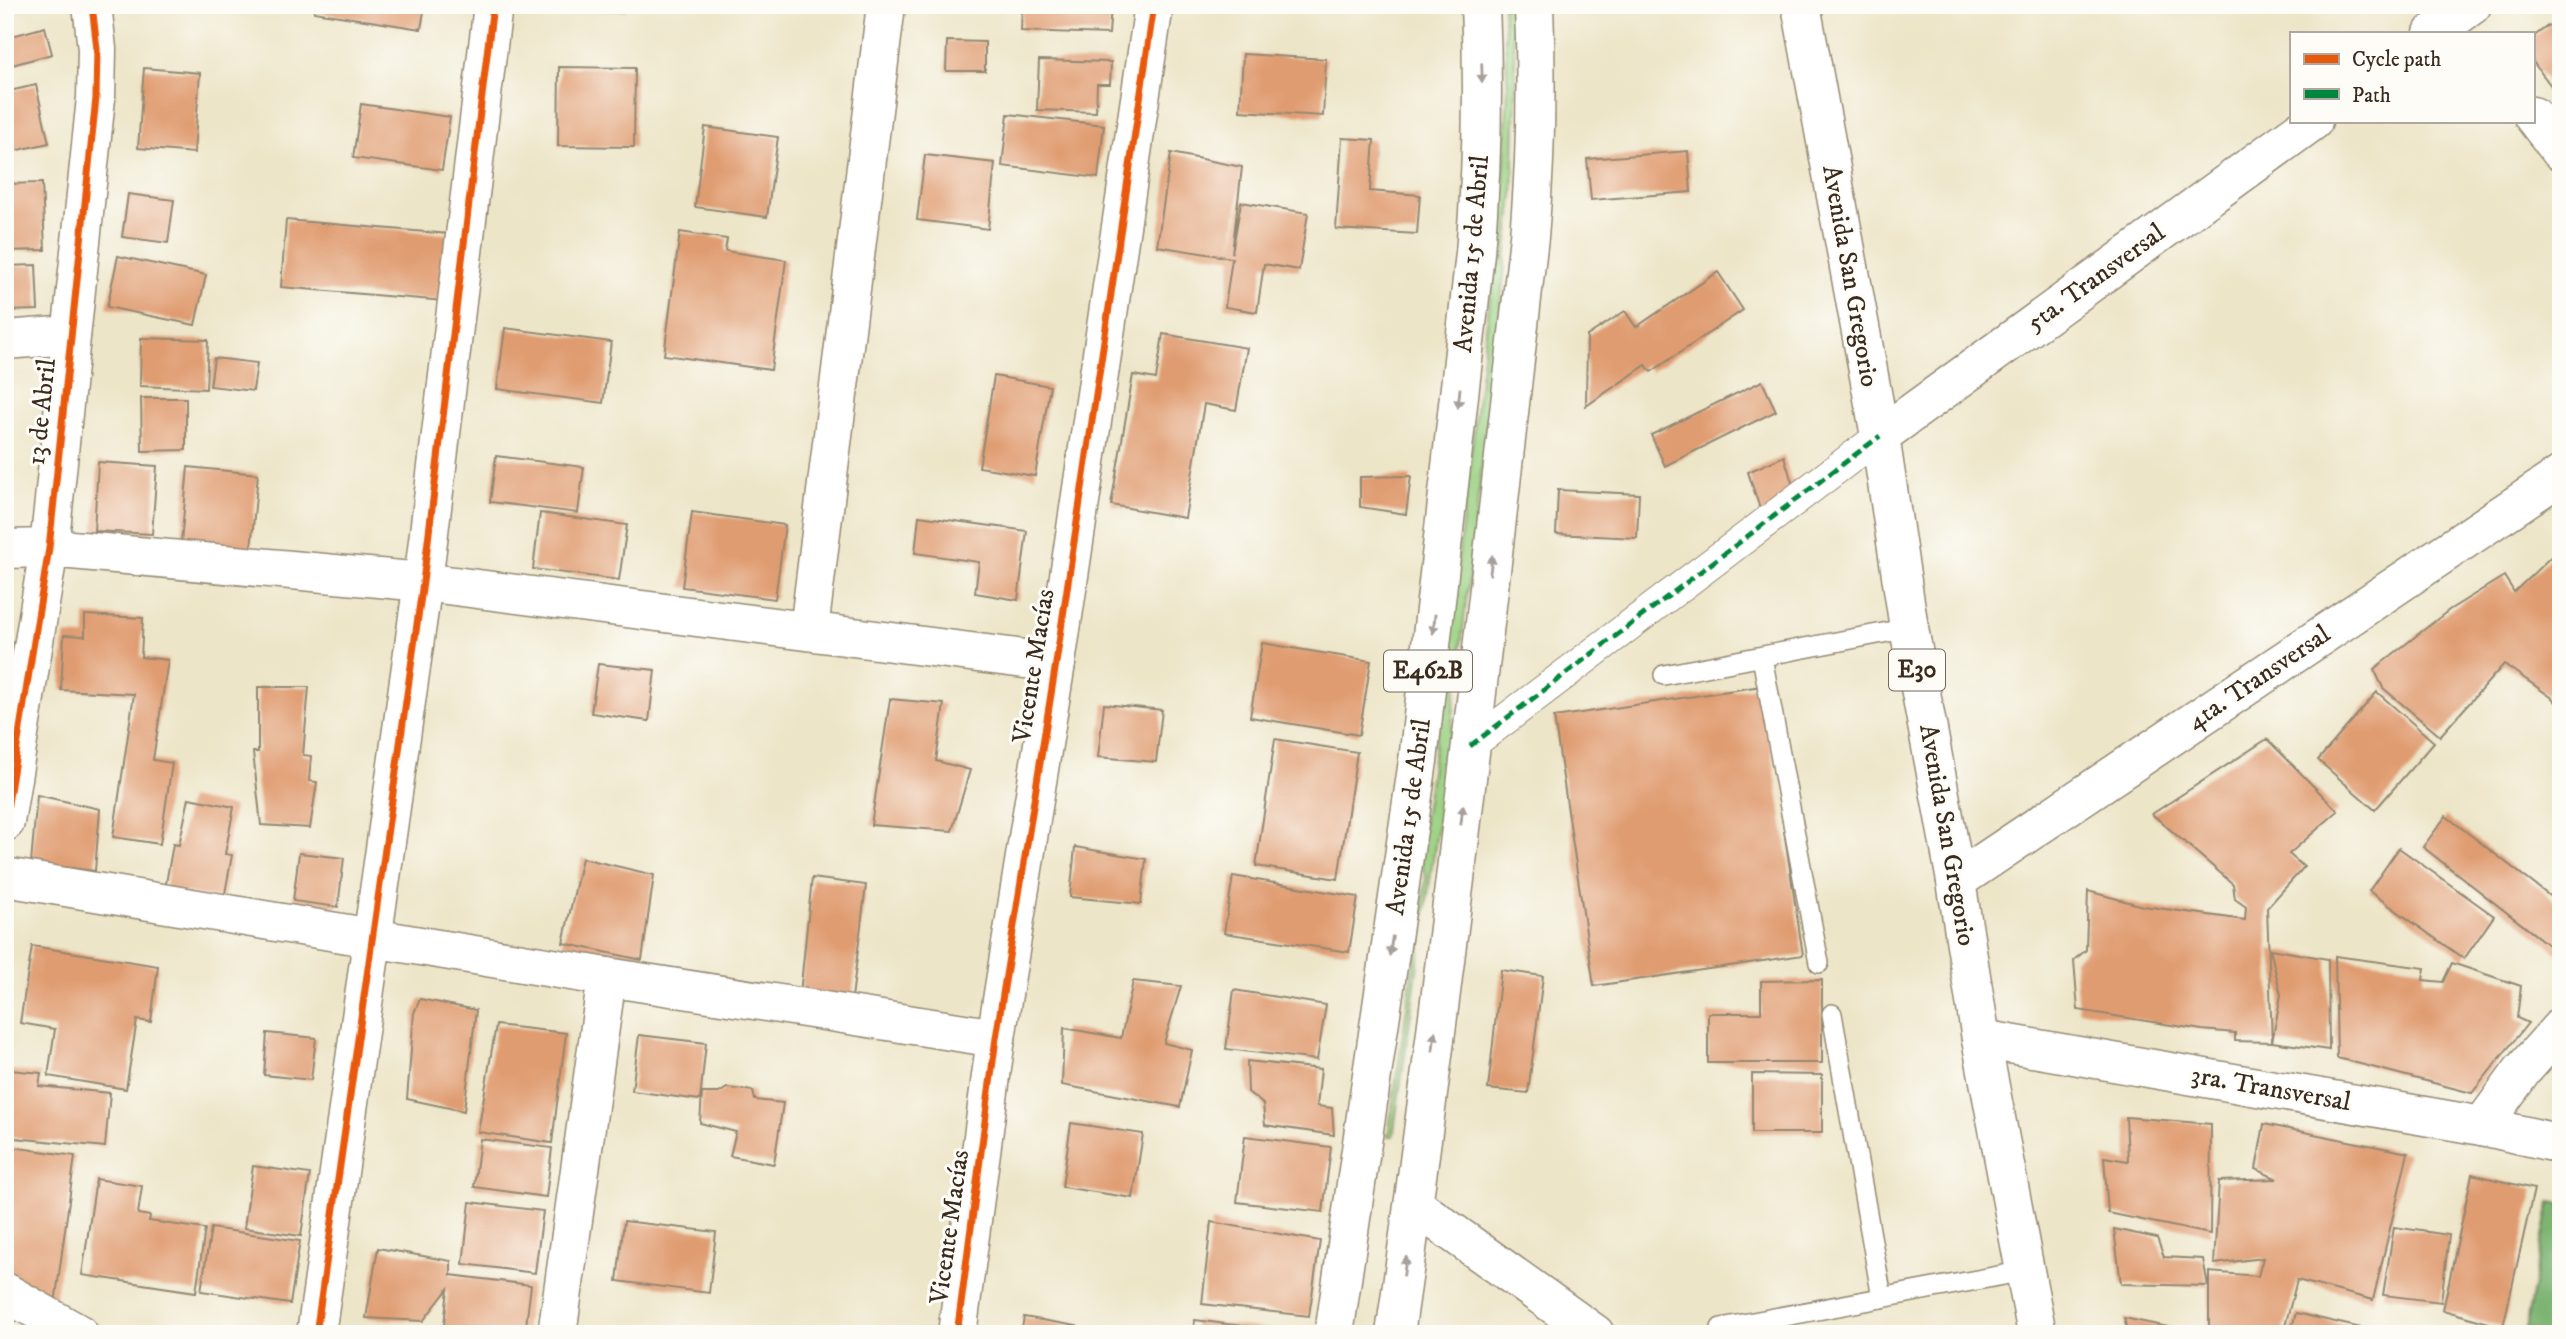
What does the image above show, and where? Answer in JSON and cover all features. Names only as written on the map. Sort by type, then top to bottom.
[{"type":"main road","name":"13 de Abril","points":[[5,822],[49,548],[96,99],[97,49],[92,5]]},
{"type":"main road","points":[[316,1334],[423,582],[494,5]]},
{"type":"main road","points":[[809,629],[886,5]]},
{"type":"main road","name":"Vicente Macías","points":[[957,1334],[996,1038],[1056,663],[1154,5]]},
{"type":"main road","name":"Avenida 15 de Abril","points":[[1334,1334],[1418,761],[1473,267],[1481,175],[1483,108],[1480,5]]},
{"type":"main road","name":"Avenida 15 de Abril","points":[[1395,1334],[1470,746],[1536,166],[1534,5]]},
{"type":"main road","name":"Avenida San Gregorio","points":[[1801,5],[1880,436],[1909,628],[1956,881],[1981,1039],[2037,1334]]},
{"type":"main road","points":[[2534,117],[2561,152]]},
{"type":"main road","name":"5ta. Transversal","points":[[1880,436],[2312,122]]},
{"type":"main road","points":[[5,340],[71,335]]},
{"type":"main road","name":"4ta. Transversal","points":[[1956,881],[2561,475]]},
{"type":"main road","points":[[5,549],[49,548],[423,582],[809,629],[1056,663]]},
{"type":"main road","points":[[5,877],[607,977],[996,1038]]},
{"type":"main road","points":[[558,1334],[607,977]]},
{"type":"main road","points":[[2482,1126],[2522,1071],[2561,1027]]},
{"type":"main road","name":"3ra. Transversal","points":[[1981,1039],[2482,1126],[2561,1144]]},
{"type":"main road","points":[[1413,1205],[1595,1334]]},
{"type":"main road","points":[[5,1292],[79,1334]]},
{"type":"street","points":[[1470,746],[1880,436]]},
{"type":"lane","points":[[1664,675],[1909,628]]},
{"type":"lane","points":[[1762,656],[1819,963]]},
{"type":"lane","points":[[1832,1014],[1882,1298]]},
{"type":"lane","points":[[1721,1328],[2025,1271]]},
{"type":"green space","points":[[1503,5],[1511,5],[1516,86],[1513,195],[1450,741],[1393,1136],[1388,1136],[1426,878],[1419,854],[1436,738],[1503,192],[1508,88]]},
{"type":"green space","points":[[2550,1202],[2561,1204],[2561,1334],[2524,1334]]},
{"type":"building","points":[[315,5],[425,5],[421,29],[314,12]]},
{"type":"building","points":[[536,5],[626,5],[626,11],[536,9]]},
{"type":"building","points":[[1022,5],[1111,5],[1109,34],[1021,31]]},
{"type":"building","points":[[2561,16],[2561,99],[2534,63],[2534,36]]},
{"type":"building","points":[[45,27],[52,54],[5,67],[5,38]]},
{"type":"building","points":[[947,41],[985,42],[985,71],[946,71]]},
{"type":"building","points":[[1243,54],[1326,59],[1323,116],[1240,111]]},
{"type":"building","points":[[1039,60],[1111,62],[1110,84],[1097,84],[1096,112],[1037,110]]},
{"type":"building","points":[[559,67],[635,68],[634,147],[558,146]]},
{"type":"building","points":[[144,68],[200,73],[194,153],[138,148]]},
{"type":"building","points":[[36,85],[49,143],[5,153],[5,92]]},
{"type":"building","points":[[361,104],[450,117],[442,170],[353,158]]},
{"type":"building","points":[[1008,114],[1104,125],[1098,178],[1002,166]]},
{"type":"building","points":[[705,127],[778,137],[767,217],[695,207]]},
{"type":"building","points":[[1342,138],[1374,140],[1370,191],[1420,195],[1417,234],[1336,229]]},
{"type":"building","points":[[1688,151],[1691,192],[1591,200],[1587,159]]},
{"type":"building","points":[[1171,153],[1242,167],[1232,253],[1241,202],[1308,213],[1299,270],[1264,264],[1257,312],[1225,307],[1232,258],[1157,246]]},
{"type":"building","points":[[925,155],[995,163],[988,229],[917,220]]},
{"type":"building","points":[[42,183],[45,250],[5,251],[5,184]]},
{"type":"building","points":[[128,194],[174,200],[168,243],[122,237]]},
{"type":"building","points":[[286,220],[449,234],[444,301],[281,287]]},
{"type":"building","points":[[680,232],[727,239],[725,251],[786,260],[771,370],[664,355]]},
{"type":"building","points":[[118,256],[206,275],[195,325],[107,307]]},
{"type":"building","points":[[36,265],[38,310],[5,311],[5,266]]},
{"type":"building","points":[[1718,272],[1743,310],[1651,372],[1646,365],[1586,406],[1587,336],[1625,311],[1636,327]]},
{"type":"building","points":[[505,328],[611,342],[603,403],[497,389]]},
{"type":"building","points":[[1163,334],[1247,348],[1236,410],[1204,404],[1185,518],[1111,505],[1133,375],[1156,379]]},
{"type":"building","points":[[141,338],[208,340],[206,389],[140,386]]},
{"type":"building","points":[[214,358],[257,363],[253,391],[210,386]]},
{"type":"building","points":[[994,376],[1050,386],[1035,476],[979,467]]},
{"type":"building","points":[[1762,381],[1776,411],[1665,466],[1651,435]]},
{"type":"building","points":[[141,398],[186,398],[186,450],[142,451]]},
{"type":"building","points":[[496,456],[584,467],[578,513],[490,502]]},
{"type":"building","points":[[1784,456],[1798,502],[1764,521],[1748,472]]},
{"type":"building","points":[[98,462],[157,466],[152,534],[94,531]]},
{"type":"building","points":[[188,467],[258,474],[251,549],[181,543]]},
{"type":"building","points":[[1411,476],[1406,514],[1360,507],[1360,477]]},
{"type":"building","points":[[1558,490],[1639,494],[1637,538],[1556,534]]},
{"type":"building","points":[[692,512],[785,525],[775,599],[682,587]]},
{"type":"building","points":[[540,513],[627,525],[619,580],[533,569]]},
{"type":"building","points":[[919,516],[1027,531],[1018,600],[975,593],[979,562],[915,553]]},
{"type":"building","points":[[2561,547],[2561,707],[2504,664],[2440,736],[2383,688],[2374,669],[2449,610],[2504,576],[2514,592]]},
{"type":"building","points":[[5,598],[12,650],[5,651]]},
{"type":"building","points":[[85,615],[143,618],[141,657],[168,660],[153,760],[172,763],[160,844],[113,837],[134,694],[61,690],[64,635],[85,636]]},
{"type":"building","points":[[1262,643],[1371,661],[1359,735],[1250,717]]},
{"type":"building","points":[[598,664],[655,670],[649,721],[591,713]]},
{"type":"building","points":[[1762,686],[1803,955],[1594,986],[1554,717]]},
{"type":"building","points":[[258,687],[309,687],[303,755],[311,756],[309,781],[317,782],[310,828],[261,825],[253,752],[258,752]]},
{"type":"building","points":[[2377,692],[2434,742],[2375,810],[2318,760]]},
{"type":"building","points":[[890,699],[944,704],[936,761],[970,770],[952,831],[871,825]]},
{"type":"building","points":[[1104,704],[1162,710],[1156,762],[1098,757]]},
{"type":"building","points":[[1275,739],[1357,752],[1338,879],[1256,866]]},
{"type":"building","points":[[2267,739],[2338,811],[2289,854],[2304,867],[2267,908],[2272,1042],[2235,1041],[2235,1033],[2078,1010],[2074,960],[2086,950],[2088,891],[2143,906],[2245,920],[2246,907],[2235,899],[2233,884],[2152,814]]},
{"type":"building","points":[[37,795],[100,809],[95,871],[31,863]]},
{"type":"building","points":[[189,798],[234,807],[225,854],[232,855],[224,899],[165,889],[173,844],[179,845]]},
{"type":"building","points":[[2446,816],[2561,905],[2561,955],[2423,847]]},
{"type":"building","points":[[1075,847],[1146,859],[1141,904],[1070,897]]},
{"type":"building","points":[[2399,848],[2494,916],[2464,959],[2369,891]]},
{"type":"building","points":[[299,853],[344,858],[338,907],[293,901]]},
{"type":"building","points":[[582,858],[654,875],[642,960],[563,943]]},
{"type":"building","points":[[1233,876],[1358,897],[1349,952],[1224,933]]},
{"type":"building","points":[[812,878],[866,885],[851,1006],[800,994]]},
{"type":"building","points":[[32,946],[158,966],[151,1022],[137,1020],[126,1089],[48,1076],[55,1029],[20,1023]]},
{"type":"building","points":[[2270,949],[2328,959],[2329,1050],[2272,1042],[2281,995]]},
{"type":"building","points":[[2335,956],[2425,968],[2423,980],[2443,982],[2452,963],[2521,986],[2517,1018],[2528,1023],[2472,1093],[2337,1058]]},
{"type":"building","points":[[1501,970],[1543,976],[1528,1093],[1488,1089]]},
{"type":"building","points":[[1822,980],[1822,1063],[1708,1063],[1708,1013],[1761,1013],[1761,981]]},
{"type":"building","points":[[1133,981],[1181,986],[1164,1043],[1192,1050],[1180,1107],[1062,1085],[1064,1028],[1121,1038]]},
{"type":"building","points":[[1234,990],[1326,1005],[1317,1060],[1226,1049]]},
{"type":"building","points":[[420,999],[476,1010],[464,1111],[407,1099],[414,1013]]},
{"type":"building","points":[[496,1025],[566,1033],[552,1143],[478,1132]]},
{"type":"building","points":[[267,1033],[316,1038],[311,1080],[264,1075]]},
{"type":"building","points":[[639,1035],[706,1043],[700,1100],[632,1091]]},
{"type":"building","points":[[1247,1061],[1321,1069],[1317,1106],[1332,1108],[1334,1135],[1265,1125],[1263,1104],[1248,1092]]},
{"type":"building","points":[[10,1070],[41,1073],[39,1086],[110,1093],[105,1147],[5,1137]]},
{"type":"building","points":[[1752,1074],[1822,1075],[1822,1133],[1752,1133]]},
{"type":"building","points":[[727,1088],[753,1091],[755,1100],[783,1103],[774,1164],[730,1156],[736,1132],[700,1123],[702,1093],[719,1093]]},
{"type":"building","points":[[2126,1117],[2211,1124],[2210,1234],[2108,1213],[2104,1157],[2128,1161]]},
{"type":"building","points":[[1071,1123],[1143,1134],[1133,1198],[1062,1187]]},
{"type":"building","points":[[2264,1124],[2408,1153],[2373,1300],[2297,1280],[2283,1334],[2209,1334],[2209,1272],[2258,1276],[2263,1258],[2214,1264],[2219,1181],[2277,1179],[2256,1169]]},
{"type":"building","points":[[1245,1136],[1331,1147],[1323,1212],[1237,1202]]},
{"type":"building","points":[[480,1139],[552,1148],[546,1197],[474,1187]]},
{"type":"building","points":[[5,1146],[75,1156],[55,1304],[5,1277]]},
{"type":"building","points":[[253,1166],[310,1174],[301,1236],[244,1228]]},
{"type":"building","points":[[2472,1174],[2534,1189],[2503,1327],[2443,1310]]},
{"type":"building","points":[[96,1179],[142,1186],[138,1214],[150,1216],[149,1221],[205,1229],[196,1292],[82,1275]]},
{"type":"building","points":[[470,1202],[543,1211],[535,1273],[463,1264]]},
{"type":"building","points":[[624,1221],[716,1232],[709,1293],[617,1281]]},
{"type":"building","points":[[1211,1222],[1320,1241],[1309,1316],[1202,1304]]},
{"type":"building","points":[[2394,1227],[2449,1235],[2441,1302],[2383,1295]]},
{"type":"building","points":[[211,1228],[300,1241],[290,1304],[201,1291]]},
{"type":"building","points":[[2114,1229],[2157,1238],[2164,1257],[2203,1259],[2208,1286],[2121,1284]]},
{"type":"building","points":[[378,1248],[451,1261],[451,1275],[531,1285],[525,1334],[443,1334],[448,1289],[423,1321],[366,1318]]},
{"type":"building","points":[[2296,1313],[2370,1330],[2370,1334],[2290,1334]]},
{"type":"building","points":[[1024,1317],[1077,1326],[1076,1334],[1021,1334]]},
{"type":"building","points":[[2124,1318],[2197,1333],[2197,1334],[2128,1334]]},
{"type":"building","points":[[1195,1320],[1290,1332],[1290,1334],[1193,1334]]},
{"type":"marked path","points":[[1470,746],[1880,436]]},
{"type":"cycle path","points":[[5,822],[49,548],[96,98],[97,49],[92,5]]},
{"type":"cycle path","points":[[316,1334],[423,582],[493,5]]},
{"type":"cycle path","points":[[957,1334],[996,1038],[1056,663],[1154,5]]}]
